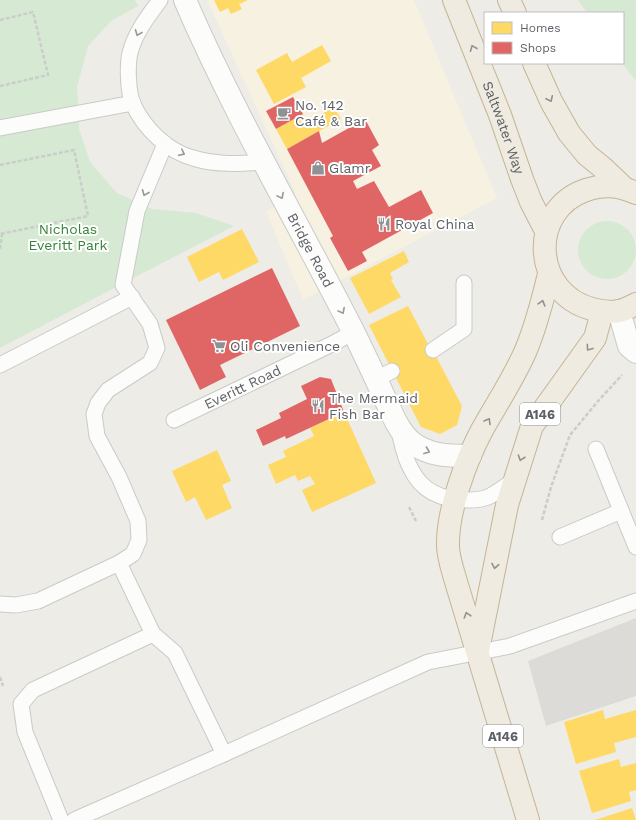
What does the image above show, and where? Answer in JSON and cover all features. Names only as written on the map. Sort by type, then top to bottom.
[{"type":"highway","name":"Saltwater Way","points":[[454,0],[500,115],[531,202],[546,231]]},
{"type":"highway","points":[[509,0],[515,12]]},
{"type":"highway","points":[[534,64],[551,101],[569,133],[587,155],[629,190]]},
{"type":"highway","points":[[619,309],[580,306],[562,293],[549,274],[544,253],[546,231],[557,210],[576,194],[599,186],[629,190]]},
{"type":"highway","name":"A146","points":[[528,820],[457,585],[448,548],[455,500],[470,456],[482,431],[505,392],[526,349],[542,303],[549,274]]},
{"type":"highway","name":"A146","points":[[478,652],[507,505],[532,426],[619,309]]},
{"type":"street","name":"Bridge Road","points":[[185,0],[206,48],[262,162],[354,332],[384,375],[398,426],[410,441],[421,449],[450,456],[470,456]]},
{"type":"street","points":[[619,309],[629,346],[636,352]]},
{"type":"lane","points":[[160,0],[141,25],[131,52],[128,72],[133,103],[140,117],[152,132],[165,144],[192,158],[235,164],[262,162]]},
{"type":"lane","points":[[0,128],[133,103]]},
{"type":"lane","points":[[0,604],[16,605],[38,601],[119,563],[133,554],[139,540],[138,520],[119,477],[97,436],[94,414],[98,403],[108,390],[150,363],[156,348],[150,324],[123,285],[138,211],[165,144]]},
{"type":"lane","points":[[433,350],[464,329],[464,283]]},
{"type":"lane","points":[[0,365],[132,297]]},
{"type":"lane","name":"Everitt Road","points":[[174,420],[354,332]]},
{"type":"lane","points":[[398,426],[405,456],[411,470],[428,490],[442,497],[455,500],[476,500],[487,497],[514,480]]},
{"type":"lane","points":[[596,449],[636,547]]},
{"type":"lane","points":[[560,537],[621,512]]},
{"type":"lane","points":[[119,563],[152,634],[175,653],[224,754]]},
{"type":"lane","points":[[74,820],[428,662],[510,646],[636,601]]},
{"type":"lane","points":[[61,820],[25,732],[21,704],[33,690],[152,634]]},
{"type":"path","points":[[0,20],[33,12],[48,75],[0,86]]},
{"type":"path","points":[[0,165],[74,150],[88,216],[1,234],[0,249]]},
{"type":"shaded area","points":[[207,0],[414,0],[497,198],[303,300],[266,211],[296,194]]},
{"type":"shaded area","points":[[636,618],[636,696],[546,726],[528,661]]},
{"type":"green space","name":"Nicholas Everitt Park","points":[[0,0],[135,0],[138,6],[111,21],[88,46],[77,87],[79,129],[90,162],[117,193],[152,209],[196,213],[234,226],[0,348]]},
{"type":"green space","points":[[578,0],[636,0],[636,80],[623,64],[624,64],[624,12],[586,12]]},
{"type":"green space","points":[[601,221],[613,221],[628,229],[636,244],[636,256],[628,271],[613,279],[601,279],[586,271],[578,256],[578,244],[586,229]]},
{"type":"building: Homes","points":[[214,0],[248,0],[239,4],[242,9],[231,14],[228,8],[220,12]]},
{"type":"building: Homes","points":[[322,45],[331,61],[301,78],[306,87],[274,104],[256,70],[287,53],[292,62]]},
{"type":"building: Homes","points":[[334,107],[341,119],[287,149],[276,129],[303,114],[307,122]]},
{"type":"building: Homes","points":[[242,229],[259,262],[223,280],[219,272],[199,282],[187,257]]},
{"type":"building: Homes","points":[[404,251],[409,262],[390,273],[393,279],[391,280],[401,297],[369,314],[350,278]]},
{"type":"building: Homes","points":[[408,306],[462,406],[457,425],[440,434],[421,427],[369,325]]},
{"type":"building: Homes","points":[[344,412],[376,483],[312,512],[302,490],[315,484],[310,476],[298,481],[295,475],[276,484],[268,465],[286,457],[283,451],[314,436],[310,428]]},
{"type":"building: Homes","points":[[217,450],[231,481],[222,485],[232,508],[206,520],[195,497],[186,502],[172,471]]},
{"type":"building: Homes","points":[[603,710],[605,719],[636,710],[636,737],[614,743],[616,752],[576,764],[564,722]]},
{"type":"building: Homes","points":[[619,759],[621,767],[636,763],[636,790],[629,792],[631,801],[592,813],[579,771]]},
{"type":"building: Homes","points":[[632,808],[636,820],[595,820]]},
{"type":"building: Shops","name":"No. 142 Café & Bar","points":[[293,97],[303,114],[276,129],[266,111]]},
{"type":"building: Shops","points":[[365,119],[379,145],[372,150],[381,166],[353,181],[357,189],[374,181],[389,207],[421,190],[433,213],[362,252],[367,261],[348,271],[330,238],[333,236],[287,149],[319,131],[322,143]]},
{"type":"building: Shops","name":"Oli Convenience","points":[[272,268],[300,326],[220,365],[226,377],[200,390],[166,320]]},
{"type":"building: Shops","name":"The Mermaid Fish Bar","points":[[320,377],[331,379],[344,412],[286,439],[285,436],[263,446],[256,430],[281,418],[279,413],[307,399],[301,386]]},
{"type":"place","name":"No. 142 Café & Bar","points":[[284,113]]},
{"type":"place","name":"Glamr","points":[[318,168]]},
{"type":"place","name":"Royal China","points":[[384,224]]},
{"type":"place","name":"Oli Convenience","points":[[219,346]]},
{"type":"place","name":"The Mermaid Fish Bar","points":[[318,406]]}]
